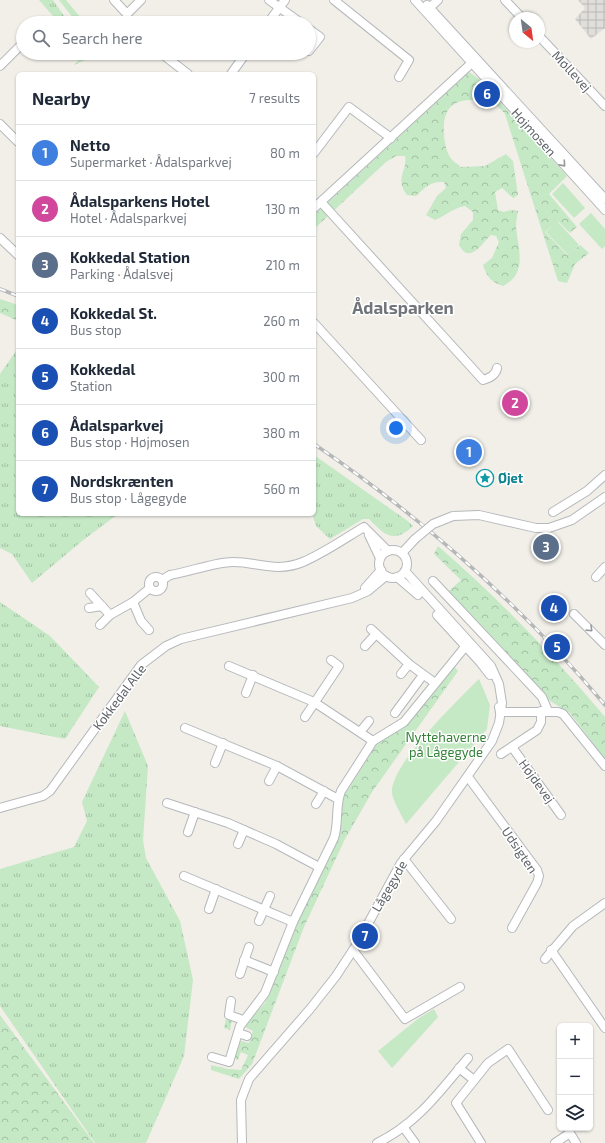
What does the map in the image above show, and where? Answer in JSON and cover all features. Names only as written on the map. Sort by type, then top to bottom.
[{"type":"street","points":[[114,0],[127,14],[141,0]]},
{"type":"street","points":[[270,0],[292,16]]},
{"type":"street","points":[[273,16],[285,0]]},
{"type":"street","points":[[334,0],[409,60],[399,77]]},
{"type":"street","name":"Højmosen","points":[[415,0],[428,9]]},
{"type":"street","name":"Højmosen","points":[[423,0],[428,9],[605,210]]},
{"type":"street","points":[[428,9],[438,0]]},
{"type":"street","points":[[505,0],[516,12]]},
{"type":"street","points":[[316,34],[320,37],[316,42]]},
{"type":"street","name":"Møllevej","points":[[545,42],[605,106]]},
{"type":"street","points":[[0,66],[16,49]]},
{"type":"street","points":[[170,60],[185,72]]},
{"type":"street","points":[[232,72],[241,60]]},
{"type":"street","points":[[316,206],[474,61]]},
{"type":"street","name":"Højmosen","points":[[474,61],[605,199]]},
{"type":"street","points":[[316,151],[349,106],[391,138]]},
{"type":"street","points":[[0,124],[16,140]]},
{"type":"street","points":[[321,202],[483,380],[489,379],[498,368]]},
{"type":"street","points":[[0,238],[16,253]]},
{"type":"street","points":[[316,325],[421,440]]},
{"type":"street","points":[[553,512],[587,492],[605,475]]},
{"type":"street","points":[[402,553],[415,539],[433,524],[453,516],[479,515],[536,528],[558,526],[572,520],[605,497]]},
{"type":"street","points":[[100,625],[110,614],[133,602],[150,588],[154,591],[161,590],[164,584],[162,580],[170,575],[221,563],[233,562],[264,567],[285,566],[302,562],[364,527],[365,529],[369,530],[388,551]]},
{"type":"street","points":[[365,529],[380,558],[379,564],[384,573],[398,577],[405,571],[406,562],[402,553],[395,550],[388,551],[380,558]]},
{"type":"street","points":[[596,577],[605,567]]},
{"type":"street","name":"Lågegyde","points":[[405,571],[467,644]]},
{"type":"street","name":"Kokkedal Alle","points":[[0,808],[43,796],[50,791],[141,665],[166,646],[181,640],[355,597],[368,591],[384,573]]},
{"type":"street","name":"Lågegyde","points":[[242,1143],[241,1104],[247,1083],[321,996],[353,950],[404,859],[434,823],[468,777],[492,741],[498,726],[501,707],[500,688],[493,670],[485,658],[467,644],[411,587],[398,577]]},
{"type":"street","points":[[433,581],[542,697],[545,711],[542,722],[537,730],[501,754]]},
{"type":"street","points":[[90,593],[110,614]]},
{"type":"street","points":[[133,602],[141,621],[149,630]]},
{"type":"street","points":[[89,608],[102,606]]},
{"type":"street","points":[[574,614],[605,645]]},
{"type":"street","points":[[364,646],[374,631],[409,664],[435,683]]},
{"type":"street","points":[[212,1058],[229,1062],[243,1020],[261,1000],[294,922],[336,831],[338,799],[341,791],[374,741],[404,722],[467,644]]},
{"type":"street","points":[[305,717],[339,666],[330,660]]},
{"type":"street","points":[[401,674],[409,664]]},
{"type":"street","points":[[229,666],[314,702],[374,741]]},
{"type":"street","points":[[395,713],[424,674]]},
{"type":"street","points":[[246,694],[253,675]]},
{"type":"street","points":[[501,707],[558,712],[566,717],[605,766]]},
{"type":"street","points":[[360,732],[369,721]]},
{"type":"street","points":[[185,728],[277,766],[338,799]]},
{"type":"street","points":[[215,763],[223,743]]},
{"type":"street","name":"Højdevej","points":[[512,747],[561,815]]},
{"type":"street","points":[[269,781],[277,766]]},
{"type":"street","name":"Udsigten","points":[[468,777],[537,870],[537,883],[512,928]]},
{"type":"street","points":[[316,804],[324,791]]},
{"type":"street","points":[[167,803],[244,830],[319,866]]},
{"type":"street","points":[[188,832],[195,812]]},
{"type":"street","points":[[238,844],[244,830]]},
{"type":"street","points":[[404,859],[451,918]]},
{"type":"street","points":[[184,876],[265,908],[294,922]]},
{"type":"street","points":[[209,909],[216,889]]},
{"type":"street","points":[[259,921],[270,896]]},
{"type":"street","points":[[545,959],[551,950],[573,926],[605,903]]},
{"type":"street","points":[[240,974],[249,947]]},
{"type":"street","points":[[353,950],[405,1019],[460,987]]},
{"type":"street","points":[[551,950],[605,1028]]},
{"type":"street","points":[[244,960],[274,972]]},
{"type":"street","points":[[231,1001],[229,1015],[243,1020]]},
{"type":"street","points":[[238,1033],[247,1036]]},
{"type":"street","points":[[480,1143],[456,1103],[488,1063],[508,1049],[548,1110]]},
{"type":"street","points":[[377,1143],[404,1128],[429,1106],[468,1058]]},
{"type":"street","points":[[459,1068],[474,1080]]},
{"type":"street","points":[[404,1128],[415,1143]]},
{"type":"street","points":[[555,1143],[570,1133],[576,1143]]},
{"type":"shaded area","points":[[578,0],[605,0],[605,28],[591,39],[575,19],[585,8]]},
{"type":"green space","points":[[39,0],[53,0],[64,16],[53,16]]},
{"type":"green space","points":[[59,0],[66,0],[79,16],[72,16]]},
{"type":"green space","points":[[79,60],[85,60],[74,65]]},
{"type":"green space","points":[[469,72],[479,79],[567,176],[549,194],[577,227],[570,233],[558,221],[545,232],[567,255],[580,245],[589,253],[575,264],[567,283],[558,281],[505,114],[495,105],[482,101],[465,101],[452,105],[445,116],[444,136],[447,152],[461,167],[485,166],[506,154],[513,161],[518,195],[513,198],[502,188],[495,192],[498,210],[504,212],[510,210],[518,211],[516,227],[520,260],[516,275],[511,281],[503,286],[495,283],[486,273],[483,265],[492,258],[499,242],[496,236],[491,235],[471,253],[463,251],[459,245],[461,234],[473,220],[473,212],[465,206],[457,208],[435,220],[426,215],[437,196],[446,188],[444,182],[435,182],[428,185],[416,196],[407,195],[403,189],[401,179],[405,166],[405,156],[396,156],[386,162],[316,227],[316,213]]},
{"type":"green space","points":[[563,183],[585,208],[574,218],[552,194]]},
{"type":"green space","points":[[591,213],[605,229],[605,246],[602,249],[579,224]]},
{"type":"green space","points":[[557,221],[579,245],[568,255],[546,232]]},
{"type":"green space","points":[[0,299],[16,304],[16,320],[0,313]]},
{"type":"green space","points":[[16,351],[16,516],[115,516],[82,541],[32,583],[12,554],[0,548],[0,374]]},
{"type":"green space","points":[[316,456],[413,526],[406,532],[394,536],[384,533],[369,519],[363,519],[330,539],[316,526],[313,516],[316,516]]},
{"type":"green space","points":[[438,546],[525,628],[605,717],[605,759],[570,713],[550,701],[448,592],[461,580],[434,554]]},
{"type":"green space","points":[[0,602],[50,636],[99,687],[65,739],[0,726]]},
{"type":"green space","points":[[454,666],[458,671],[372,792],[345,839],[304,927],[252,1064],[239,1079],[211,1070],[211,1065],[241,1070],[248,1055],[241,1052],[238,1060],[234,1058],[241,1041],[249,1043],[253,1031],[243,1026],[265,1003],[307,900],[340,832],[342,799],[378,742],[404,728]]},
{"type":"green space","name":"Nyttehaverne på Lågegyde","points":[[479,679],[490,705],[487,729],[406,824],[392,793],[394,781],[413,750],[427,733]]},
{"type":"green space","points":[[125,711],[148,766],[143,840],[146,858],[180,921],[193,980],[184,1056],[146,1143],[95,1143],[0,1006],[0,869],[74,847],[87,821],[82,802]]},
{"type":"green space","points":[[434,1009],[438,1017],[392,1068],[378,1051],[419,1018]]},
{"type":"green space","points":[[0,1015],[94,1143],[0,1143]]},
{"type":"green space","points":[[226,1019],[232,1020],[230,1030],[224,1028]]},
{"type":"railway","points":[[0,289],[16,295]]},
{"type":"railway","points":[[316,445],[394,502],[432,532],[468,564],[539,632],[605,705]]},
{"type":"place","name":"Ådalsparkvej","points":[[487,94]]},
{"type":"place","name":"Ådalsparkens Hotel","points":[[515,403]]},
{"type":"place","name":"Netto","points":[[469,452]]},
{"type":"place","name":"Øjet","points":[[485,478]]},
{"type":"place","name":"Kokkedal Station","points":[[546,547]]},
{"type":"place","name":"Kokkedal St.","points":[[554,608]]},
{"type":"place","name":"Kokkedal","points":[[557,647]]},
{"type":"place","name":"Nordskrænten","points":[[365,936]]},
{"type":"district","name":"Ådalsparken","points":[[403,308]]}]
